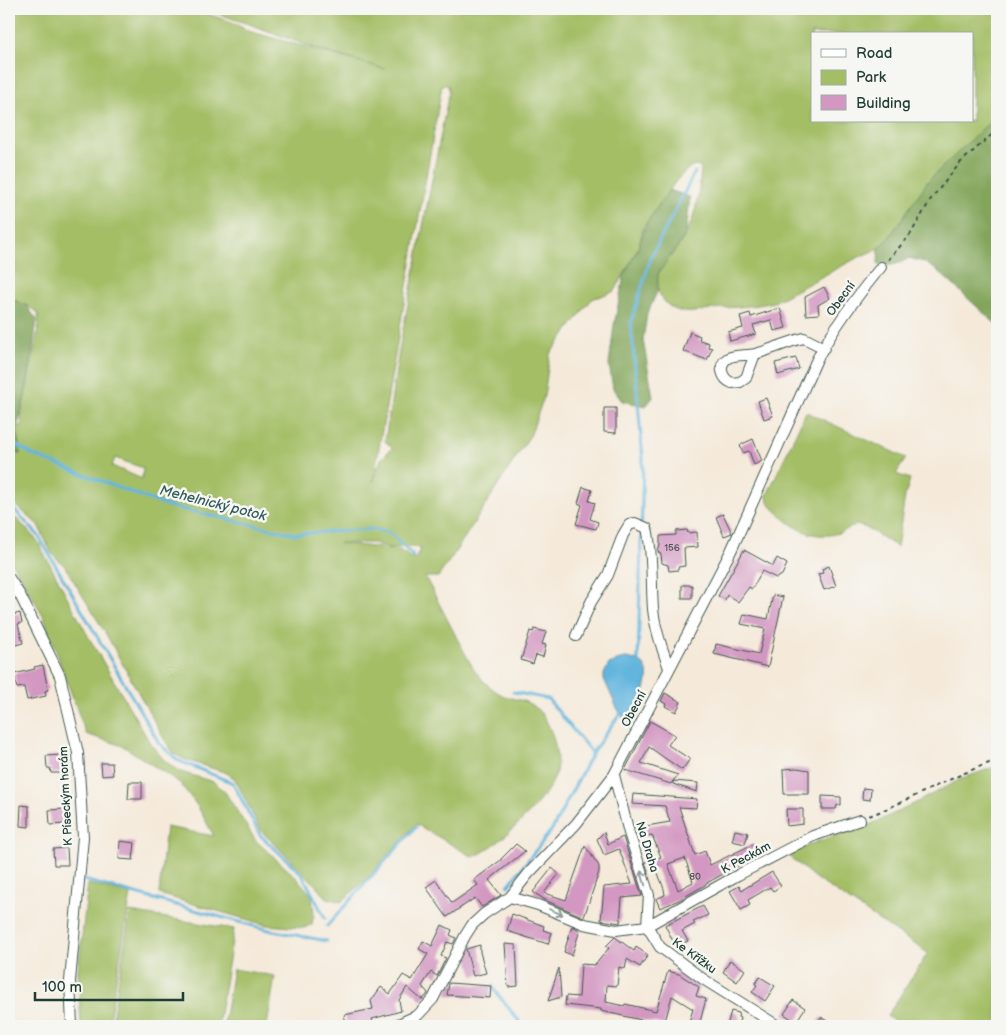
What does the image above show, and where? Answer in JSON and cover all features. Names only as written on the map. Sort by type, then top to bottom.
[{"type":"street","name":"Obecní","points":[[394,1026],[418,1015],[433,999],[472,925],[484,914],[510,897],[529,873],[576,824],[614,775],[732,551],[824,348],[853,301],[881,267]]},
{"type":"street","points":[[755,354],[804,338],[824,348]]},
{"type":"street","points":[[576,636],[591,602],[608,575],[623,535],[629,525],[635,523],[642,524],[647,528],[650,540],[653,611],[660,642],[670,668]]},
{"type":"street","name":"K Píseckým horám","points":[[9,578],[21,597],[60,676],[78,754],[83,837],[70,981],[72,1026]]},
{"type":"street","name":"Na Draha","points":[[614,775],[648,895],[648,926]]},
{"type":"street","name":"K Peckám","points":[[648,926],[738,875],[813,836],[860,820]]},
{"type":"street","points":[[510,897],[538,905],[584,924],[616,930],[648,926]]},
{"type":"street","name":"Ke Křížku","points":[[648,926],[660,947],[703,979],[778,1026]]},
{"type":"path","points":[[881,267],[910,235],[931,199],[961,162],[997,130]]},
{"type":"path","points":[[860,820],[997,760]]},
{"type":"green space","points":[[9,9],[192,9],[232,22],[248,31],[385,69],[314,48],[203,9],[997,9],[997,115],[928,181],[888,239],[879,248],[774,302],[696,312],[679,311],[669,306],[661,297],[657,281],[662,267],[677,248],[690,226],[698,198],[701,168],[696,166],[689,168],[676,181],[644,226],[638,248],[615,291],[592,299],[550,354],[544,396],[531,434],[438,577],[425,577],[467,658],[479,675],[497,692],[530,704],[537,709],[547,722],[556,750],[557,768],[555,776],[542,798],[520,822],[495,844],[473,857],[416,824],[367,879],[341,902],[327,898],[261,831],[235,779],[227,773],[186,760],[174,754],[106,634],[64,565],[52,554],[38,525],[9,499],[9,451],[20,454],[17,429],[22,425],[21,417],[39,325],[38,314],[35,310],[9,298]],"holes":[[[442,85],[448,85],[449,92],[399,351],[385,441],[392,448],[381,459],[373,482]],[[115,458],[143,468],[142,479],[112,466]],[[339,543],[374,543],[389,548],[421,547],[415,560],[399,550]]]},
{"type":"green space","points":[[997,115],[997,325],[938,271],[924,262],[909,258],[900,263],[881,267],[878,263],[879,248],[888,239],[928,181]]},
{"type":"green space","points":[[669,190],[690,197],[686,234],[658,274],[658,290],[647,314],[643,340],[653,397],[646,406],[622,401],[613,389],[609,364],[614,325],[624,276],[638,248],[647,222]]},
{"type":"green space","points":[[9,298],[26,305],[37,320],[27,386],[17,429],[20,454],[9,451]]},
{"type":"green space","points":[[806,412],[906,458],[896,474],[910,479],[905,496],[897,547],[867,528],[856,525],[839,533],[828,535],[808,533],[791,524],[768,503],[767,495]]},
{"type":"green space","points":[[9,512],[38,542],[88,636],[150,743],[163,759],[178,771],[214,782],[225,792],[256,841],[296,877],[312,896],[314,913],[312,924],[304,928],[266,925],[159,894],[166,827],[214,836],[198,807],[180,783],[123,746],[86,734],[43,615],[9,558]]},
{"type":"green space","points":[[997,766],[997,1026],[901,1026],[887,1016],[928,953],[815,878],[790,857],[794,852],[821,840],[869,825],[961,779]]},
{"type":"green space","points":[[88,884],[131,894],[108,1026],[81,1026],[78,971]]},
{"type":"green space","points":[[130,912],[234,929],[218,1026],[111,1026]]},
{"type":"green space","points":[[233,969],[275,976],[267,1026],[248,1026],[224,1022]]},
{"type":"water","points":[[625,658],[641,663],[647,672],[644,693],[630,726],[628,726],[616,706],[604,679],[604,674],[609,664]]},
{"type":"building","points":[[824,287],[830,298],[818,305],[819,314],[806,315],[805,297]]},
{"type":"building","points":[[780,308],[786,328],[774,331],[771,320],[753,325],[756,334],[730,341],[728,332],[743,328],[740,316],[750,313],[751,317]]},
{"type":"building","points":[[690,332],[700,336],[699,340],[709,343],[708,347],[712,348],[707,360],[683,351]]},
{"type":"building","points":[[796,358],[799,369],[778,375],[775,363]]},
{"type":"building","points":[[766,398],[773,416],[764,419],[758,401]]},
{"type":"building","points":[[604,408],[616,408],[616,433],[604,432]]},
{"type":"building","points":[[753,439],[762,461],[754,465],[749,451],[743,453],[740,445]]},
{"type":"building","points":[[583,487],[592,490],[589,501],[595,503],[590,519],[598,522],[596,529],[576,524],[582,505],[578,503]]},
{"type":"building","points":[[723,514],[732,533],[724,536],[716,517]]},
{"type":"building","points":[[687,530],[688,533],[697,532],[698,547],[684,548],[685,566],[678,567],[678,570],[669,571],[668,565],[662,563],[661,554],[658,552],[660,536],[676,535],[676,531]]},
{"type":"building","points":[[744,550],[773,566],[777,558],[787,564],[782,575],[776,578],[762,571],[752,589],[749,587],[738,602],[727,595],[725,600],[718,596]]},
{"type":"building","points":[[829,566],[836,586],[824,590],[818,574],[823,573],[822,569]]},
{"type":"building","points":[[682,585],[692,585],[692,598],[682,598]]},
{"type":"building","points":[[773,595],[783,597],[768,667],[714,654],[716,644],[759,654],[765,629],[741,624],[744,614],[768,619]]},
{"type":"building","points":[[20,613],[22,623],[18,624],[23,643],[9,647],[9,616]]},
{"type":"building","points":[[534,629],[546,632],[542,644],[546,645],[543,657],[536,655],[533,664],[521,660],[530,631],[533,632]]},
{"type":"building","points":[[43,665],[48,690],[45,691],[46,696],[27,700],[24,687],[17,688],[14,674]]},
{"type":"building","points":[[665,693],[681,702],[676,712],[665,706],[666,704],[661,701]]},
{"type":"building","points":[[650,721],[675,735],[668,745],[690,759],[682,770],[649,747],[641,763],[678,775],[671,784],[625,770]]},
{"type":"building","points":[[60,755],[62,773],[51,773],[50,768],[47,768],[46,756]]},
{"type":"building","points":[[101,763],[112,763],[113,775],[102,776]]},
{"type":"building","points":[[797,768],[809,770],[809,794],[784,794],[783,769]]},
{"type":"building","points":[[673,781],[698,783],[697,792],[673,784]]},
{"type":"building","points":[[129,782],[142,782],[142,799],[128,799]]},
{"type":"building","points":[[863,788],[871,789],[870,800],[862,799]]},
{"type":"building","points":[[633,794],[697,799],[696,808],[679,807],[695,855],[705,851],[710,865],[753,844],[759,854],[679,900],[660,908],[656,899],[665,895],[664,889],[656,868],[648,871],[645,862],[661,857],[652,835],[638,837],[635,828],[670,822],[665,806],[632,804]],"holes":[[[685,858],[693,882],[678,890],[668,864]]]},
{"type":"building","points":[[822,796],[841,797],[841,805],[837,805],[836,809],[822,809]]},
{"type":"building","points":[[21,805],[29,806],[29,827],[20,826]]},
{"type":"building","points":[[64,809],[65,824],[50,825],[49,810]]},
{"type":"building","points":[[786,809],[803,809],[803,824],[787,826]]},
{"type":"building","points":[[735,830],[748,833],[745,844],[732,841]]},
{"type":"building","points":[[604,832],[608,844],[623,837],[642,896],[622,898],[620,923],[601,920],[604,887],[632,884],[619,849],[604,855],[597,839]]},
{"type":"building","points":[[120,841],[135,843],[133,860],[119,859]]},
{"type":"building","points":[[516,844],[525,851],[489,880],[501,895],[482,907],[475,898],[447,917],[426,887],[436,880],[452,903],[478,885],[474,880],[501,860]]},
{"type":"building","points":[[585,846],[599,866],[599,872],[584,917],[547,901],[533,892],[552,868],[559,874],[544,893],[566,900]]},
{"type":"building","points":[[67,848],[68,865],[54,865],[53,849]]},
{"type":"building","points":[[772,872],[781,886],[773,891],[770,887],[748,900],[750,905],[741,910],[730,891],[739,886],[742,890]]},
{"type":"building","points":[[703,906],[708,915],[693,922],[695,924],[682,931],[688,941],[676,947],[665,925]]},
{"type":"building","points":[[512,914],[544,926],[543,930],[552,933],[548,944],[507,931]]},
{"type":"building","points":[[442,925],[452,930],[450,935],[456,938],[453,944],[447,942],[441,956],[446,958],[437,976],[431,972],[422,986],[428,993],[427,995],[422,1000],[407,987],[399,1000],[401,1011],[372,1019],[374,1026],[347,1026],[344,1015],[373,1009],[371,1001],[381,987],[390,994],[403,975],[412,980],[428,954],[419,949],[423,941],[432,946]]},
{"type":"building","points":[[572,926],[580,930],[572,955],[564,952]]},
{"type":"building","points":[[615,937],[634,951],[636,947],[648,955],[640,967],[627,959],[625,969],[619,967],[617,986],[607,985],[606,1002],[656,1011],[668,971],[679,974],[699,987],[696,996],[706,999],[699,1026],[688,1026],[693,1009],[672,996],[664,1025],[601,1011],[601,1009],[565,1005],[566,996],[579,997],[581,964],[595,965],[609,948],[606,946]]},
{"type":"building","points":[[505,944],[516,945],[518,986],[508,987]]},
{"type":"building","points":[[480,945],[486,973],[473,976],[466,949]]},
{"type":"building","points":[[730,960],[745,970],[737,982],[723,972]]},
{"type":"building","points":[[559,968],[561,997],[548,1001]]},
{"type":"building","points":[[760,977],[775,986],[765,1001],[752,992]]},
{"type":"building","points":[[449,983],[491,986],[490,998],[447,995]]},
{"type":"building","points":[[793,1000],[805,1008],[796,1022],[784,1014]]},
{"type":"building","points":[[731,1011],[739,1013],[738,1026],[727,1026]]},
{"type":"building","points":[[821,1017],[834,1026],[815,1026]]},
{"type":"waterway","points":[[638,664],[643,460],[631,322],[651,257],[695,172]]},
{"type":"waterway","name":"Mehelnický potok","points":[[9,441],[35,456],[167,506],[295,534],[371,529],[390,533],[413,556]]},
{"type":"waterway","points":[[9,504],[38,535],[159,743],[177,760],[233,783],[260,835],[302,874],[325,918]]},
{"type":"waterway","points":[[508,886],[553,828],[592,753],[548,699],[513,692]]},
{"type":"waterway","points":[[592,753],[622,711]]},
{"type":"waterway","points":[[327,926],[416,827]]},
{"type":"waterway","points":[[84,880],[269,930],[327,941]]},
{"type":"waterway","points":[[493,986],[523,1026]]}]
